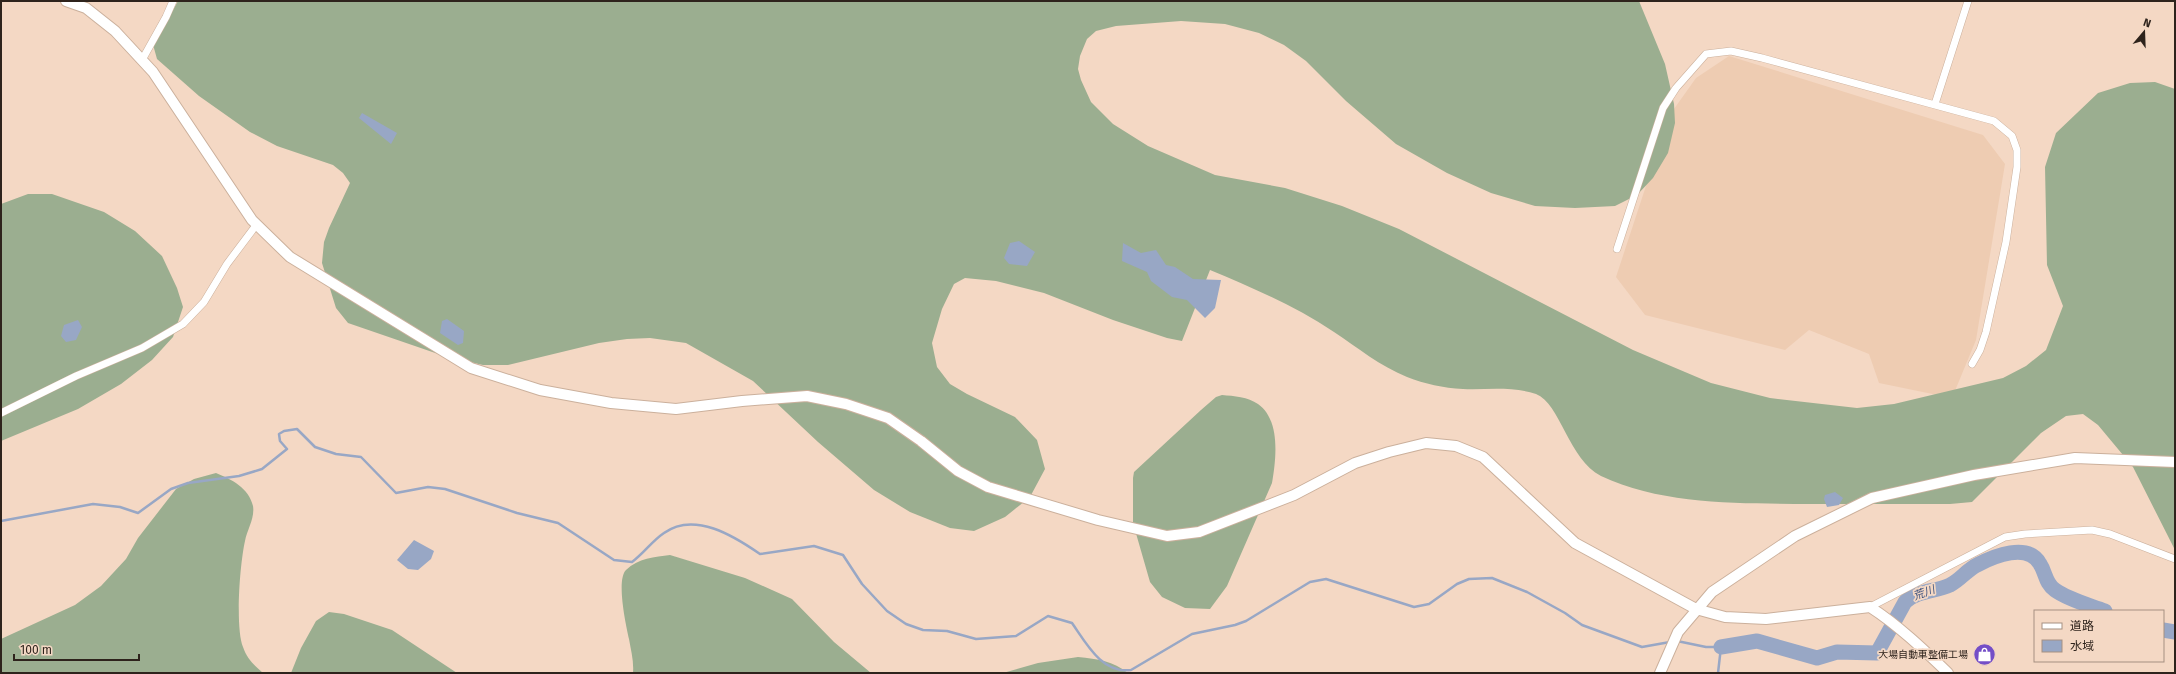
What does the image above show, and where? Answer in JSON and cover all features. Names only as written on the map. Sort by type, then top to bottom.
[{"type":"street","points":[[66,1],[86,8],[116,31],[153,72],[192,132],[257,224],[290,257],[471,368],[540,390],[611,403],[676,409],[742,401],[807,396],[846,404],[888,418],[921,441],[958,471],[988,487],[1098,520],[1166,536],[1199,532],[1294,495],[1355,463],[1389,452],[1426,443],[1456,446],[1483,457],[1575,543],[1696,609],[1725,617],[1766,619],[1870,607],[2005,537],[2025,534],[2092,530],[2110,534],[2175,559]]},
{"type":"street","points":[[142,60],[160,29],[173,1]]},
{"type":"street","points":[[1935,104],[1968,1]]},
{"type":"street","points":[[1617,249],[1663,108],[1676,88],[1706,54],[1731,51],[1754,56],[1994,121],[2012,136],[2018,150],[2013,200],[2006,242],[1986,332],[1980,350],[1972,364]]},
{"type":"street","points":[[1,413],[69,379],[142,348],[183,324],[204,302],[227,264],[257,224]]},
{"type":"street","points":[[1660,673],[1676,636],[1696,609],[1712,592],[1795,536],[1872,498],[1974,475],[2075,458],[2175,462]]},
{"type":"street","points":[[1870,607],[1883,615],[1948,673]]},
{"type":"shaded area","points":[[1729,56],[1983,135],[2005,164],[1976,340],[1952,398],[1879,383],[1869,354],[1809,330],[1785,350],[1645,315],[1616,277],[1669,116],[1696,78]]},
{"type":"green space","points":[[178,1],[1639,1],[1665,64],[1674,104],[1675,123],[1668,153],[1653,178],[1637,195],[1615,206],[1575,208],[1535,206],[1491,193],[1447,173],[1396,144],[1346,101],[1306,61],[1284,45],[1259,33],[1225,24],[1181,21],[1116,26],[1096,31],[1087,39],[1080,56],[1078,69],[1081,80],[1091,102],[1113,124],[1148,146],[1215,175],[1285,188],[1342,206],[1399,229],[1633,350],[1711,383],[1770,398],[1857,408],[1894,404],[2003,378],[2026,366],[2046,350],[2063,306],[2047,265],[2045,167],[2056,133],[2098,93],[2130,83],[2155,82],[2175,89],[2175,550],[2133,467],[2098,425],[2083,414],[2066,416],[2041,433],[1972,502],[1950,504],[1731,503],[1677,498],[1626,486],[1601,476],[1590,468],[1581,458],[1552,408],[1544,399],[1536,394],[1509,389],[1448,388],[1427,384],[1407,377],[1378,362],[1334,332],[1304,314],[1258,291],[1210,270],[1182,341],[1167,338],[1113,320],[1044,293],[996,281],[965,278],[954,284],[942,309],[932,343],[937,367],[950,384],[967,394],[1015,417],[1037,440],[1045,469],[1030,497],[1005,517],[974,531],[950,528],[910,512],[874,490],[818,442],[753,381],[686,343],[650,338],[627,339],[599,343],[508,365],[483,365],[444,356],[348,323],[336,308],[322,263],[324,242],[350,183],[343,173],[333,165],[277,146],[250,132],[199,96],[157,59],[152,41],[159,22],[173,10]]},
{"type":"green space","points":[[28,194],[52,194],[104,212],[135,231],[162,256],[177,288],[183,307],[173,337],[152,360],[121,384],[78,409],[1,441],[1,204]]},
{"type":"green space","points":[[1222,395],[1241,397],[1250,400],[1258,404],[1265,411],[1274,430],[1275,463],[1272,483],[1227,586],[1210,609],[1185,608],[1162,597],[1150,582],[1133,523],[1134,472],[1201,410],[1216,397]]},
{"type":"green space","points":[[216,473],[239,485],[248,494],[253,506],[253,515],[245,541],[241,564],[239,625],[243,647],[247,655],[251,662],[263,673],[1,673],[1,639],[75,605],[101,586],[126,559],[138,538],[176,489],[194,479]]},
{"type":"green space","points":[[670,555],[745,578],[792,599],[834,642],[871,673],[633,673],[632,656],[623,603],[623,575],[626,570],[636,563],[653,557]]},
{"type":"green space","points":[[329,612],[344,614],[392,630],[457,673],[291,673],[301,648],[316,621]]},
{"type":"green space","points":[[1078,657],[1105,661],[1128,673],[1003,673],[1038,663]]},
{"type":"water","points":[[362,113],[397,133],[391,144],[359,118]]},
{"type":"water","points":[[1019,241],[1035,252],[1027,266],[1009,264],[1004,258],[1010,243]]},
{"type":"water","points":[[1123,243],[1141,253],[1156,250],[1166,265],[1175,267],[1193,279],[1221,280],[1215,308],[1205,318],[1187,300],[1172,297],[1151,281],[1147,272],[1122,261]]},
{"type":"water","points":[[447,319],[464,331],[463,343],[458,345],[440,333],[442,321]]},
{"type":"water","points":[[78,320],[82,327],[76,340],[66,342],[61,336],[64,325]]},
{"type":"water","points":[[1835,492],[1843,498],[1839,505],[1827,507],[1824,499],[1825,495]]},
{"type":"water","points":[[414,540],[434,551],[431,559],[418,570],[408,569],[397,560]]},
{"type":"waterway","points":[[1,521],[93,504],[120,507],[138,513],[171,489],[188,483],[239,476],[262,469],[287,449],[280,441],[279,434],[284,431],[297,429],[315,447],[336,454],[361,457],[396,493],[428,487],[445,489],[517,513],[558,523],[614,560],[632,562],[664,533],[676,527],[688,524],[714,528],[738,540],[760,554],[814,546],[843,555],[862,584],[887,611],[906,624],[923,630],[947,631],[976,639],[1016,636],[1048,616],[1072,623],[1096,656],[1103,662],[1121,670],[1131,670],[1192,634],[1235,625],[1246,621],[1310,582],[1326,579],[1414,607],[1429,604],[1457,584],[1469,579],[1492,578],[1527,592],[1565,613],[1582,625],[1642,647],[1670,642]]},
{"type":"waterway","name":"荒川","points":[[1721,647],[1757,641],[1817,658],[1837,652],[1877,653],[1905,602],[1910,598],[1921,593],[1950,585],[1977,565],[1992,558],[2019,552],[2035,557],[2042,567],[2047,581],[2055,590],[2061,594],[2102,610]]},
{"type":"waterway","name":"荒川","points":[[2164,630],[2175,632]]},
{"type":"waterway","points":[[1677,641],[1706,647],[1721,647],[1718,673]]},
{"type":"place","name":"大場自動車整備工場","points":[[1984,655]]}]
